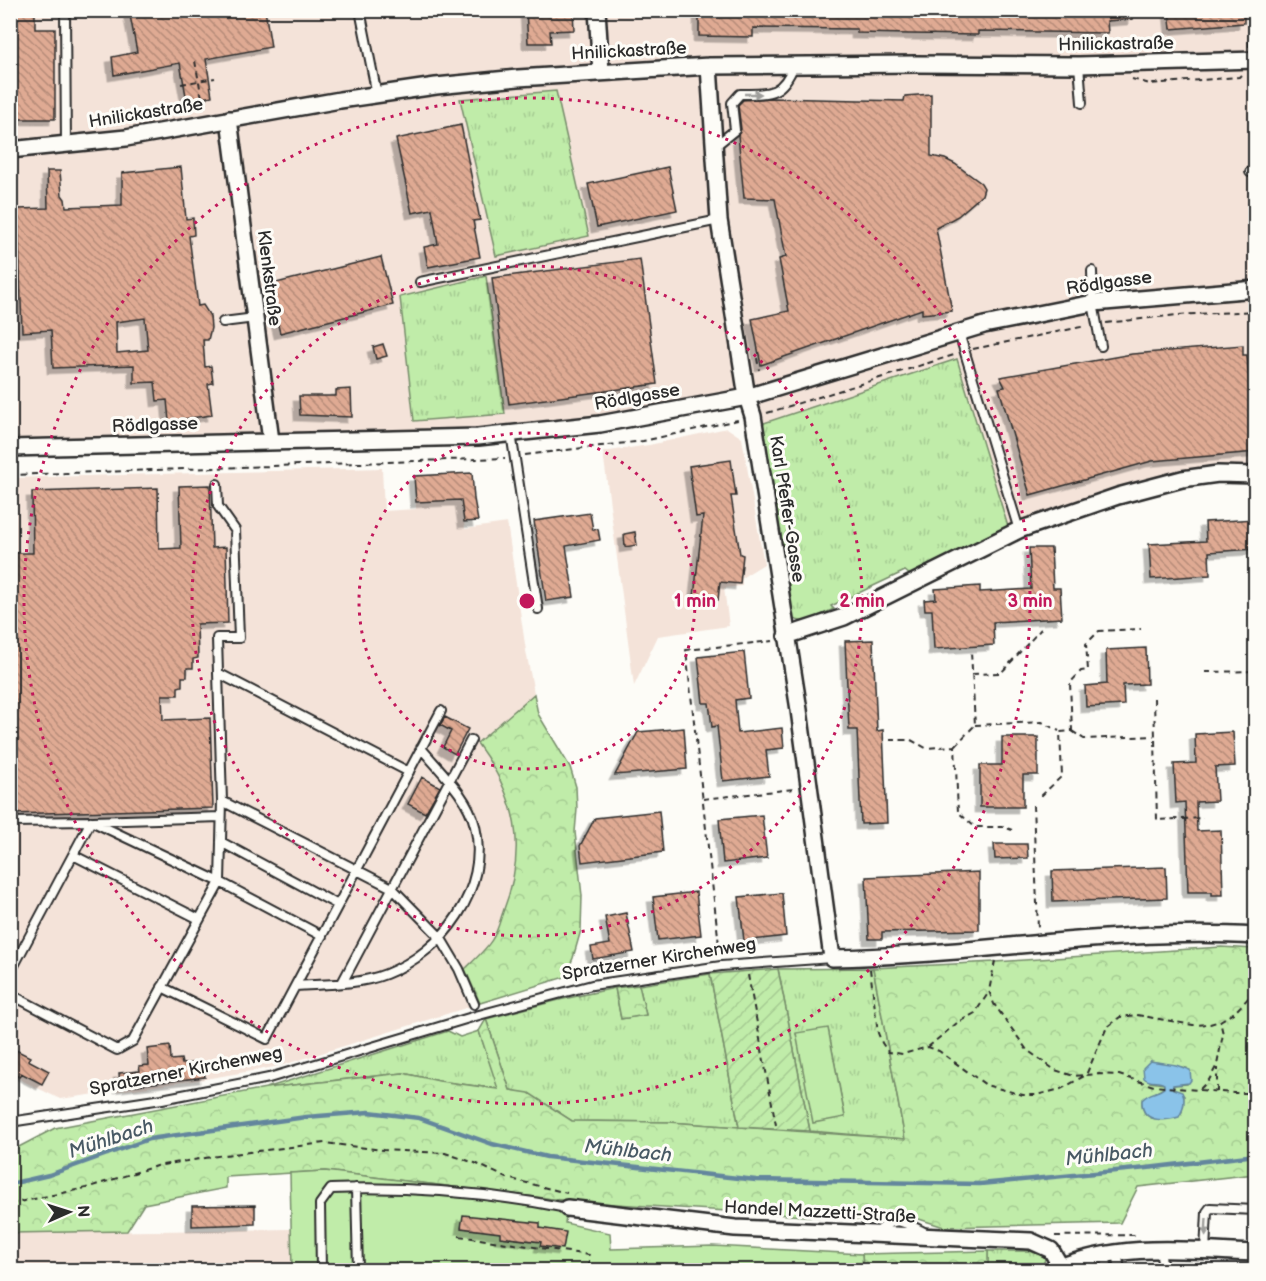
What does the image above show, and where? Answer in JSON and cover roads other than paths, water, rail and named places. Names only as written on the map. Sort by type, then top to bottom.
[{"type":"street","points":[[597,10],[602,72]]},
{"type":"street","name":"Hnilickastraße","points":[[10,150],[126,138],[376,94],[518,78],[709,66],[1079,65],[1252,60]]},
{"type":"street","name":"Karl Pfeffer-Gasse","points":[[709,66],[719,220],[747,397],[753,416],[809,787],[832,958]]},
{"type":"street","name":"Klenkstraße","points":[[230,119],[271,441]]},
{"type":"street","name":"Rödlgasse","points":[[10,448],[478,437],[600,423],[747,397],[984,325],[1093,303],[1256,289]]},
{"type":"street","points":[[786,636],[844,617],[1019,530],[1118,496],[1182,479],[1218,474],[1256,475]]},
{"type":"street","name":"Spratzerner Kirchenweg","points":[[832,958],[870,958],[1185,933],[1256,936]]},
{"type":"street","name":"Handel Mazzetti-Straße","points":[[571,1201],[735,1228],[1031,1241],[1051,1250],[1056,1269],[1111,1253],[1160,1249],[1256,1253]]},
{"type":"lane","points":[[65,10],[66,145]]},
{"type":"lane","points":[[360,10],[376,94]]},
{"type":"lane","points":[[713,148],[735,130],[732,103],[740,94],[769,94],[781,87],[789,77],[794,65]]},
{"type":"lane","points":[[1079,65],[1082,103]]},
{"type":"lane","points":[[420,282],[719,220]]},
{"type":"lane","points":[[1092,271],[1093,303],[1101,346]]},
{"type":"lane","points":[[223,322],[255,318]]},
{"type":"lane","points":[[959,333],[1019,530]]},
{"type":"lane","points":[[511,433],[538,609]]},
{"type":"lane","points":[[10,994],[117,1050],[133,1041],[220,882],[222,801],[218,638],[239,638],[235,530],[218,506],[217,484]]},
{"type":"lane","points":[[218,673],[409,772]]},
{"type":"lane","points":[[162,987],[267,1039],[441,711]]},
{"type":"lane","points":[[342,983],[471,741]]},
{"type":"lane","points":[[296,986],[342,983],[385,975],[432,945],[466,904],[475,876],[478,854],[475,826],[466,804],[421,748]]},
{"type":"lane","points":[[222,801],[392,888],[440,937],[459,969],[474,1004]]},
{"type":"lane","points":[[10,822],[221,817]]},
{"type":"lane","points":[[10,973],[91,821]]},
{"type":"lane","points":[[91,821],[220,882],[322,936]]},
{"type":"lane","points":[[221,842],[338,905]]},
{"type":"lane","points":[[73,855],[199,920]]},
{"type":"lane","name":"Spratzerner Kirchenweg","points":[[10,1122],[162,1099],[261,1080],[479,1015],[592,985],[746,963],[832,958]]},
{"type":"lane","points":[[356,1188],[358,1270]]},
{"type":"lane","points":[[321,1270],[320,1204],[331,1189],[430,1190],[571,1201]]},
{"type":"lane","points":[[1205,1251],[1207,1212],[1210,1208],[1256,1210]]},
{"type":"lane","points":[[1160,1249],[1163,1270]]},
{"type":"lane","points":[[1108,1270],[1111,1253]]},
{"type":"lane","points":[[1111,1253],[1120,1270]]},
{"type":"water","points":[[1150,1061],[1176,1065],[1190,1070],[1189,1083],[1173,1085],[1173,1089],[1182,1092],[1184,1098],[1179,1117],[1160,1120],[1145,1113],[1142,1100],[1164,1088],[1164,1084],[1144,1078],[1143,1068]]},
{"type":"waterway","name":"Mühlbach","points":[[10,1184],[49,1175],[149,1139],[306,1117],[369,1112],[419,1118],[492,1144],[547,1157],[756,1180],[980,1184],[1256,1155]]}]
